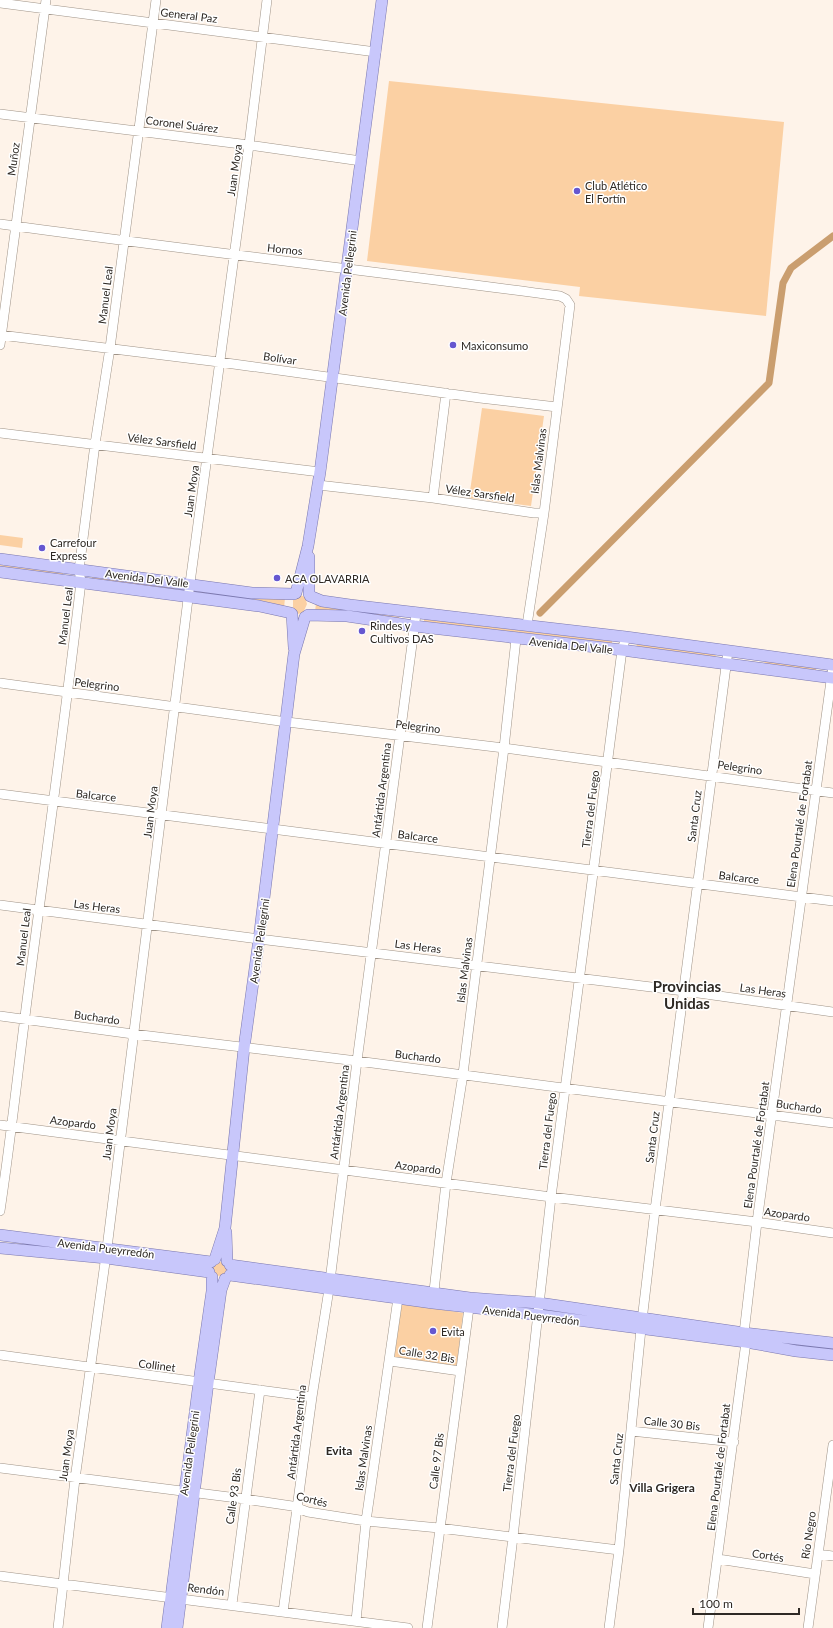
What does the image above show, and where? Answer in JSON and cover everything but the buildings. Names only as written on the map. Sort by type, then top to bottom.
[{"type":"main road","name":"Avenida Pellegrini","points":[[295,593],[308,546],[318,486],[382,0]]},
{"type":"main road","name":"Avenida Pellegrini","points":[[308,546],[310,595]]},
{"type":"main road","name":"Avenida Del Valle","points":[[0,559],[252,592],[295,593]]},
{"type":"main road","name":"Avenida Del Valle","points":[[0,572],[259,606],[291,614]]},
{"type":"main road","points":[[304,592],[310,595],[311,605],[307,616],[295,617],[291,614],[290,602],[295,593],[304,592]]},
{"type":"main road","name":"Avenida Del Valle","points":[[310,595],[322,601],[416,614],[626,637],[833,666]]},
{"type":"main road","name":"Avenida Pellegrini","points":[[203,1383],[221,1290],[228,1270],[225,1228],[244,1048],[273,830],[294,654],[291,614]]},
{"type":"main road","name":"Avenida Pellegrini","points":[[294,654],[307,616]]},
{"type":"main road","name":"Avenida Del Valle","points":[[307,616],[347,616],[414,626],[516,639],[622,650],[832,678]]},
{"type":"main road","name":"Avenida Pellegrini","points":[[167,1628],[175,1598],[203,1383],[212,1291],[212,1268],[225,1228]]},
{"type":"main road","name":"Avenida Pueyrredón","points":[[0,1235],[107,1253],[212,1268]]},
{"type":"main road","name":"Avenida Pueyrredón","points":[[0,1248],[107,1253]]},
{"type":"main road","points":[[221,1258],[228,1270],[217,1280],[212,1268],[221,1258]]},
{"type":"main road","name":"Avenida Pueyrredón","points":[[228,1270],[469,1302],[539,1315],[642,1323]]},
{"type":"main road","name":"Avenida Pueyrredón","points":[[329,1284],[398,1298],[433,1298]]},
{"type":"main road","name":"Avenida Pueyrredón","points":[[469,1302],[539,1303],[642,1323],[745,1338],[796,1351],[833,1355]]},
{"type":"main road","name":"Avenida Pueyrredón","points":[[745,1338],[798,1339],[833,1343]]},
{"type":"main road","points":[[796,1351],[798,1339]]},
{"type":"main road","name":"Avenida Pellegrini","points":[[175,1598],[177,1628]]},
{"type":"street","name":"Manuel Leal","points":[[0,1211],[12,1127],[24,1019],[52,802],[68,692],[81,582],[79,570],[95,444],[110,348],[156,0]]},
{"type":"street","name":"Juan Moya","points":[[58,1628],[75,1479],[107,1253],[190,583],[208,459],[219,362],[249,145],[261,36],[267,0]]},
{"type":"street","name":"General Paz","points":[[0,3],[45,4],[153,22],[376,52]]},
{"type":"street","name":"Muñoz","points":[[0,345],[45,4]]},
{"type":"street","name":"Coronel Suárez","points":[[0,114],[249,145],[361,161]]},
{"type":"street","name":"Hornos","points":[[0,224],[234,256],[347,268],[560,296],[566,299]]},
{"type":"street","name":"Islas Malvinas","points":[[527,625],[544,513],[570,305],[566,299]]},
{"type":"street","name":"Bolívar","points":[[1,335],[219,362],[557,407]]},
{"type":"street","points":[[433,498],[446,393]]},
{"type":"street","name":"Vélez Sarsfield","points":[[0,433],[320,472]]},
{"type":"street","name":"Vélez Sarsfield","points":[[318,486],[433,498],[534,513],[544,513]]},
{"type":"street","name":"Antártida Argentina","points":[[283,1612],[329,1284],[416,614]]},
{"type":"street","name":"Tierra del Fuego","points":[[502,1628],[539,1315],[539,1303],[551,1197],[622,650],[626,637]]},
{"type":"street","name":"Islas Malvinas","points":[[433,1298],[446,1183],[463,1074],[504,748],[516,639]]},
{"type":"street","name":"Santa Cruz","points":[[609,1628],[619,1550],[642,1323],[668,1102],[684,992],[728,651]]},
{"type":"street","name":"Elena Pourtalé de Fortabat","points":[[708,1628],[734,1442],[758,1222],[772,1114],[833,666]]},
{"type":"street","name":"Pelegrino","points":[[0,683],[286,722],[504,748],[833,793]]},
{"type":"street","name":"Balcarce","points":[[0,794],[52,802],[162,814],[273,830],[833,901]]},
{"type":"street","name":"Las Heras","points":[[0,905],[259,939],[580,978],[833,1012]]},
{"type":"street","name":"Buchardo","points":[[0,1016],[244,1048],[463,1074],[833,1123]]},
{"type":"street","name":"Azopardo","points":[[0,1125],[120,1140],[233,1157],[758,1222],[833,1233]]},
{"type":"street","name":"Islas Malvinas","points":[[356,1621],[366,1521],[398,1298]]},
{"type":"street","name":"Calle 97 Bis","points":[[427,1628],[469,1302]]},
{"type":"street","name":"Collinet","points":[[0,1355],[312,1398]]},
{"type":"street","name":"Calle 32 Bis","points":[[390,1361],[460,1371]]},
{"type":"street","name":"Calle 93 Bis","points":[[232,1604],[260,1390]]},
{"type":"street","name":"Calle 30 Bis","points":[[631,1431],[734,1442]]},
{"type":"street","name":"Río Negro","points":[[808,1628],[814,1574],[830,1485],[833,1445]]},
{"type":"street","name":"Cortés","points":[[0,1468],[75,1479],[245,1499],[292,1506],[298,1509],[366,1521],[439,1528],[619,1550]]},
{"type":"street","points":[[818,1554],[833,1556]]},
{"type":"street","name":"Cortés","points":[[718,1559],[814,1574]]},
{"type":"street","name":"Rendón","points":[[0,1576],[232,1604],[408,1628]]},
{"type":"shaded area","name":"Club Atlético El Fortín","points":[[389,81],[784,122],[766,316],[579,296],[580,287],[367,261]]},
{"type":"shaded area","points":[[482,408],[544,416],[531,506],[469,498]]},
{"type":"shaded area","points":[[0,535],[23,538],[22,548],[0,545]]},
{"type":"shaded area","points":[[0,565],[63,573],[63,575],[0,567]]},
{"type":"shaded area","points":[[92,577],[174,588],[174,590],[92,579]]},
{"type":"shaded area","points":[[198,591],[261,599],[285,598],[284,608],[272,603],[198,593]]},
{"type":"shaded area","points":[[300,595],[305,597],[307,604],[303,613],[297,614],[293,610],[293,600]]},
{"type":"shaded area","points":[[316,603],[324,607],[399,617],[399,620],[315,612]]},
{"type":"shaded area","points":[[424,619],[612,641],[612,645],[424,623]]},
{"type":"shaded area","points":[[637,644],[716,654],[715,658],[636,648]]},
{"type":"shaded area","points":[[739,660],[764,663],[767,660],[816,667],[816,671]]},
{"type":"shaded area","points":[[220,1262],[225,1264],[227,1269],[225,1274],[220,1276],[215,1274],[213,1269],[215,1264]]},
{"type":"shaded area","points":[[402,1303],[463,1313],[457,1364],[454,1367],[394,1359]]},
{"type":"waterway","points":[[540,613],[769,383],[783,283],[791,268],[833,236]]},
{"type":"place","name":"Club Atlético El Fortín","points":[[577,191]]},
{"type":"place","name":"Maxiconsumo","points":[[453,345]]},
{"type":"place","name":"Carrefour Express","points":[[42,548]]},
{"type":"place","name":"ACA OLAVARRIA","points":[[277,578]]},
{"type":"place","name":"Rindes y Cultivos DAS","points":[[362,631]]},
{"type":"place","name":"Evita","points":[[433,1331]]},
{"type":"district","name":"Provincias Unidas","points":[[687,994]]},
{"type":"district","name":"Evita","points":[[339,1450]]},
{"type":"district","name":"Villa Grigera","points":[[662,1487]]}]
